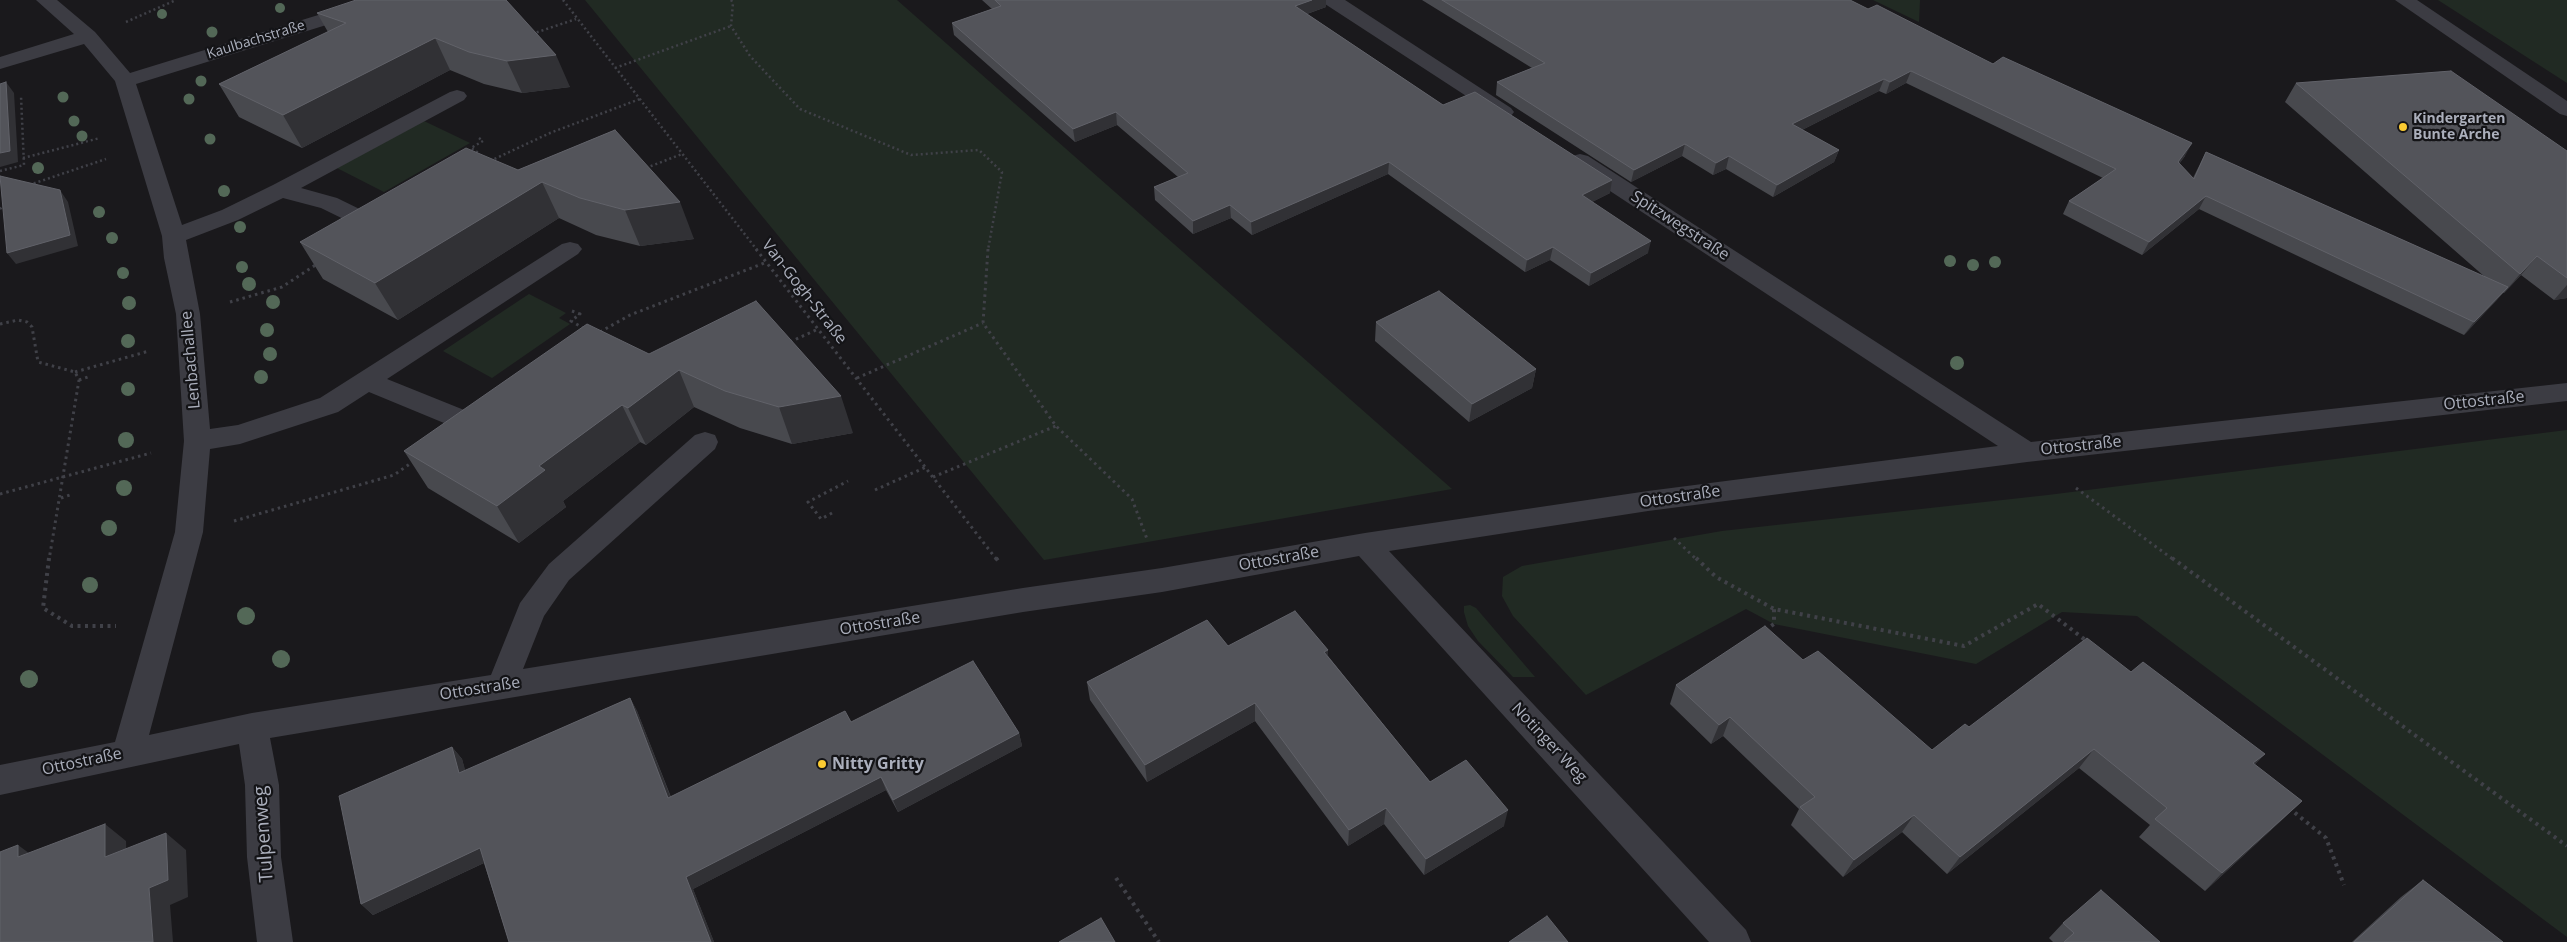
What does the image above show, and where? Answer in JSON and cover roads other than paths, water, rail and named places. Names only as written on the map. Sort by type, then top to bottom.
[{"type":"street","name":"Lenbachallee","points":[[45,0],[88,36],[125,81],[141,126],[174,236],[176,258],[188,314],[197,441],[189,532],[128,753]]},
{"type":"street","name":"Kaulbachstraße","points":[[125,81],[386,0]]},
{"type":"street","points":[[1332,0],[1524,125]]},
{"type":"street","points":[[2404,0],[2567,110]]},
{"type":"street","points":[[0,63],[88,36]]},
{"type":"street","points":[[174,236],[230,215],[281,190],[457,96]]},
{"type":"street","name":"Spitzwegstraße","points":[[1564,150],[2028,452]]},
{"type":"street","points":[[281,190],[329,203],[376,226]]},
{"type":"street","points":[[197,441],[240,434],[329,405],[570,249]]},
{"type":"street","points":[[367,381],[470,423]]},
{"type":"street","name":"Ottostraße","points":[[0,780],[252,727],[1023,600],[1162,580],[1365,544],[1648,501],[2028,452],[2567,392]]},
{"type":"street","points":[[504,685],[512,656],[531,611],[559,572],[705,442]]},
{"type":"street","name":"Notinger Weg","points":[[1365,544],[1733,942]]},
{"type":"street","name":"Tulpenweg","points":[[252,727],[262,785],[264,857],[275,942]]},
{"type":"place","name":"Kindergarten Bunte Arche","points":[[2403,127]]},
{"type":"place","name":"Nitty Gritty","points":[[822,764]]}]
